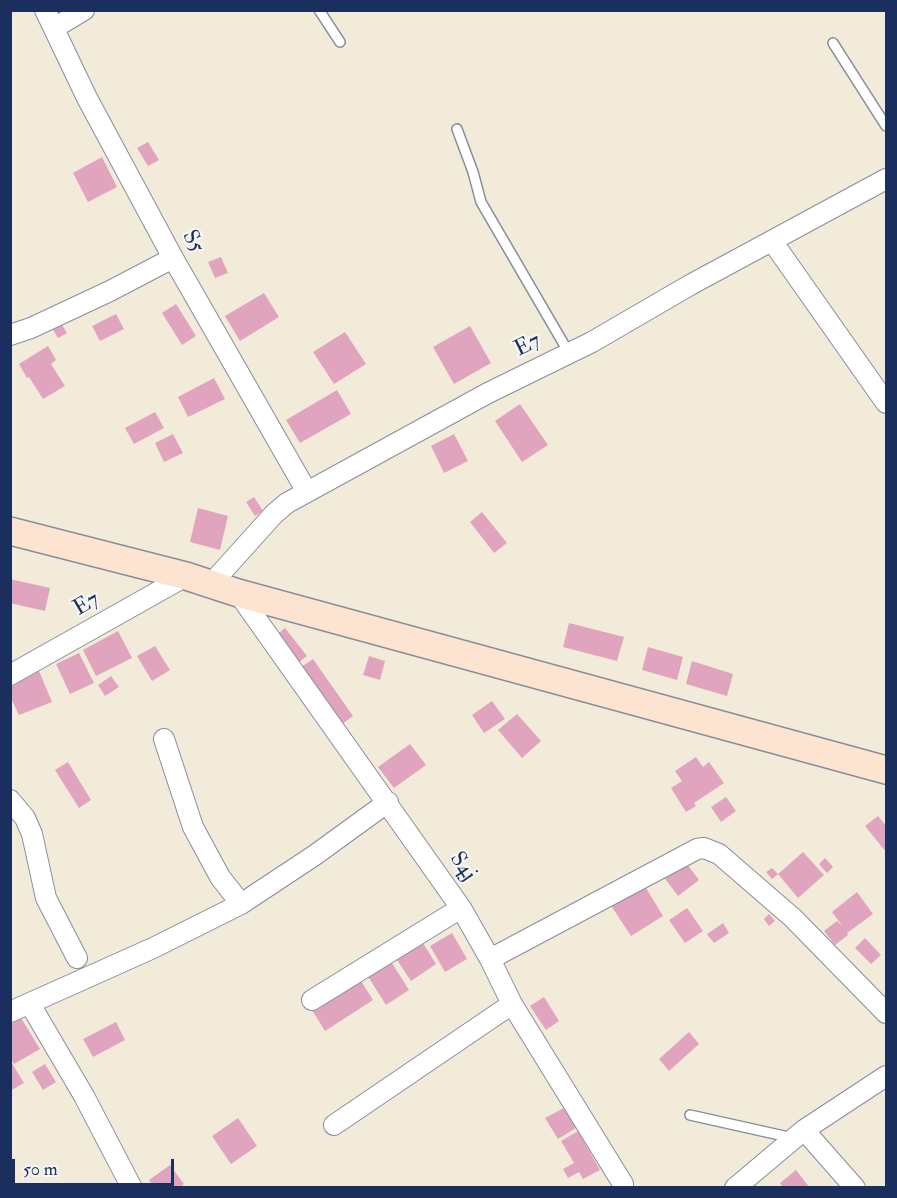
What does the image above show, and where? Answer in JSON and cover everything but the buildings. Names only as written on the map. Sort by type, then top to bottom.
[{"type":"street","points":[[50,19],[84,10]]},
{"type":"street","name":"S5","points":[[50,19],[87,98],[173,258],[307,492]]},
{"type":"street","name":"E7","points":[[212,583],[274,514],[307,492],[488,393],[569,354],[886,180]]},
{"type":"street","points":[[772,241],[886,403]]},
{"type":"street","points":[[10,335],[31,328],[110,291],[173,258]]},
{"type":"street","points":[[10,531],[212,583],[238,593],[886,770]]},
{"type":"street","name":"E7","points":[[10,675],[186,576]]},
{"type":"street","name":"S4j","points":[[238,593],[461,908],[512,1004],[623,1184]]},
{"type":"street","points":[[165,739],[193,827],[220,877],[241,904]]},
{"type":"street","points":[[10,800],[25,818],[32,834],[46,898],[76,958]]},
{"type":"street","points":[[10,1012],[241,904],[315,855],[388,802]]},
{"type":"street","points":[[490,959],[697,849],[704,848],[719,854],[792,918],[886,1013]]},
{"type":"street","points":[[312,1000],[461,908]]},
{"type":"street","points":[[30,1004],[84,1096],[132,1188]]},
{"type":"street","points":[[334,1125],[512,1004]]},
{"type":"street","points":[[735,1188],[799,1134],[886,1076]]},
{"type":"street","points":[[799,1134],[855,1188]]},
{"type":"lane","points":[[319,10],[340,42]]},
{"type":"lane","points":[[833,43],[886,126]]},
{"type":"lane","points":[[457,129],[481,202],[569,354]]},
{"type":"lane","points":[[690,1115],[799,1134]]}]
